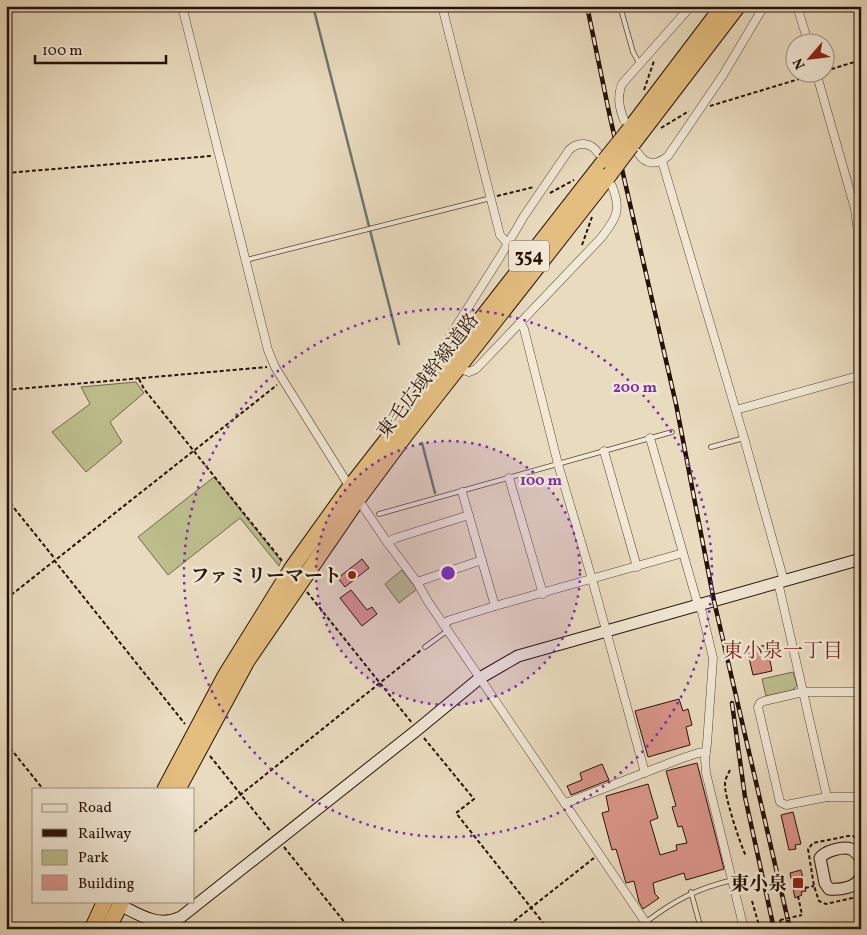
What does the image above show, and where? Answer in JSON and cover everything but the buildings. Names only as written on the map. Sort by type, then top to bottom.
[{"type":"highway","name":"東毛広域幹線道路","points":[[166,788],[225,676],[292,568],[407,433],[454,364],[629,138],[723,6]]},
{"type":"highway","name":"東毛広域幹線道路","points":[[629,138],[738,6]]},
{"type":"highway","name":"東毛広域幹線道路","points":[[179,788],[247,661],[354,493]]},
{"type":"highway","points":[[92,929],[116,903]]},
{"type":"highway","points":[[108,929],[116,903]]},
{"type":"street","points":[[182,6],[268,350],[275,367],[354,493],[417,582],[427,600],[648,925]]},
{"type":"street","points":[[442,6],[500,235],[508,244]]},
{"type":"street","points":[[691,6],[625,79],[620,88],[619,104],[629,138],[646,161],[657,164],[671,152],[704,104],[764,6]]},
{"type":"street","points":[[798,6],[805,32]]},
{"type":"street","points":[[822,82],[855,209],[858,233],[858,376],[861,517]]},
{"type":"street","points":[[578,144],[593,146],[606,168],[618,202],[612,225],[476,369],[469,372],[454,364],[443,351],[444,344],[543,186],[571,147],[578,144]]},
{"type":"street","points":[[662,161],[744,438],[781,581],[803,692],[827,797]]},
{"type":"street","points":[[520,322],[524,329],[558,464],[592,579],[645,773]]},
{"type":"street","points":[[736,410],[858,376]]},
{"type":"street","points":[[650,438],[698,605],[702,612],[713,658],[704,764],[744,929]]},
{"type":"street","points":[[604,451],[637,566]]},
{"type":"street","points":[[509,478],[543,594]]},
{"type":"street","points":[[462,492],[495,606]]},
{"type":"street","points":[[387,542],[469,515]]},
{"type":"street","points":[[446,627],[450,620],[683,553]]},
{"type":"street","points":[[116,903],[149,920],[164,925],[181,918],[480,678],[518,656],[861,559]]},
{"type":"street","points":[[417,582],[482,560]]},
{"type":"street","points":[[861,692],[803,692],[764,701],[758,707],[780,802],[786,805],[827,797],[861,797]]},
{"type":"street","points":[[566,803],[698,753],[706,752]]},
{"type":"street","points":[[861,858],[854,851],[845,848],[826,852],[820,858],[825,883],[829,889],[852,886],[861,877]]},
{"type":"lane","points":[[620,6],[633,52],[639,63]]},
{"type":"lane","points":[[246,260],[491,198]]},
{"type":"lane","points":[[379,514],[672,432]]},
{"type":"lane","points":[[711,447],[744,438]]},
{"type":"lane","points":[[425,647],[446,627]]},
{"type":"lane","points":[[648,925],[668,905],[691,892],[733,880]]},
{"type":"lane","points":[[691,892],[701,929]]},
{"type":"path","points":[[643,92],[654,60]]},
{"type":"path","points":[[834,68],[861,60]]},
{"type":"path","points":[[704,104],[708,106],[717,105],[788,82]]},
{"type":"path","points":[[661,128],[690,110]]},
{"type":"path","points":[[6,173],[219,156]]},
{"type":"path","points":[[549,194],[576,178]]},
{"type":"path","points":[[491,198],[543,186]]},
{"type":"path","points":[[582,246],[592,216]]},
{"type":"path","points":[[6,390],[275,367]]},
{"type":"path","points":[[139,380],[144,389],[284,562]]},
{"type":"path","points":[[6,599],[283,380]]},
{"type":"path","points":[[6,498],[187,725]]},
{"type":"path","points":[[308,593],[474,799],[456,813],[548,929]]},
{"type":"path","points":[[195,831],[425,647]]},
{"type":"path","points":[[6,743],[42,788]]},
{"type":"path","points":[[212,759],[350,929]]},
{"type":"path","points":[[730,770],[726,778],[725,790],[740,844],[746,856]]},
{"type":"path","points":[[504,929],[599,853]]},
{"type":"path","points":[[805,888],[814,886]]},
{"type":"path","points":[[782,929],[780,920],[802,915],[798,896]]},
{"type":"path","points":[[752,900],[760,929]]},
{"type":"green space","points":[[136,382],[144,393],[110,422],[122,442],[86,472],[52,432],[90,404],[81,387]]},
{"type":"green space","points":[[214,477],[281,561],[279,566],[240,518],[168,575],[138,537]]},
{"type":"green space","points":[[402,570],[417,589],[399,603],[385,584]]},
{"type":"green space","points":[[793,672],[797,685],[793,690],[766,696],[762,679]]},
{"type":"waterway","points":[[313,6],[399,344]]},
{"type":"waterway","points":[[422,443],[435,493]]},
{"type":"railway","points":[[587,6],[610,117],[676,404],[714,601],[790,929]]},
{"type":"railway","points":[[732,703],[745,797],[774,929]]},
{"type":"place","name":"ファミリーマート","points":[[352,575]]},
{"type":"place","name":"東小泉","points":[[798,883]]},
{"type":"district","name":"東小泉一丁目","points":[[783,650]]}]
